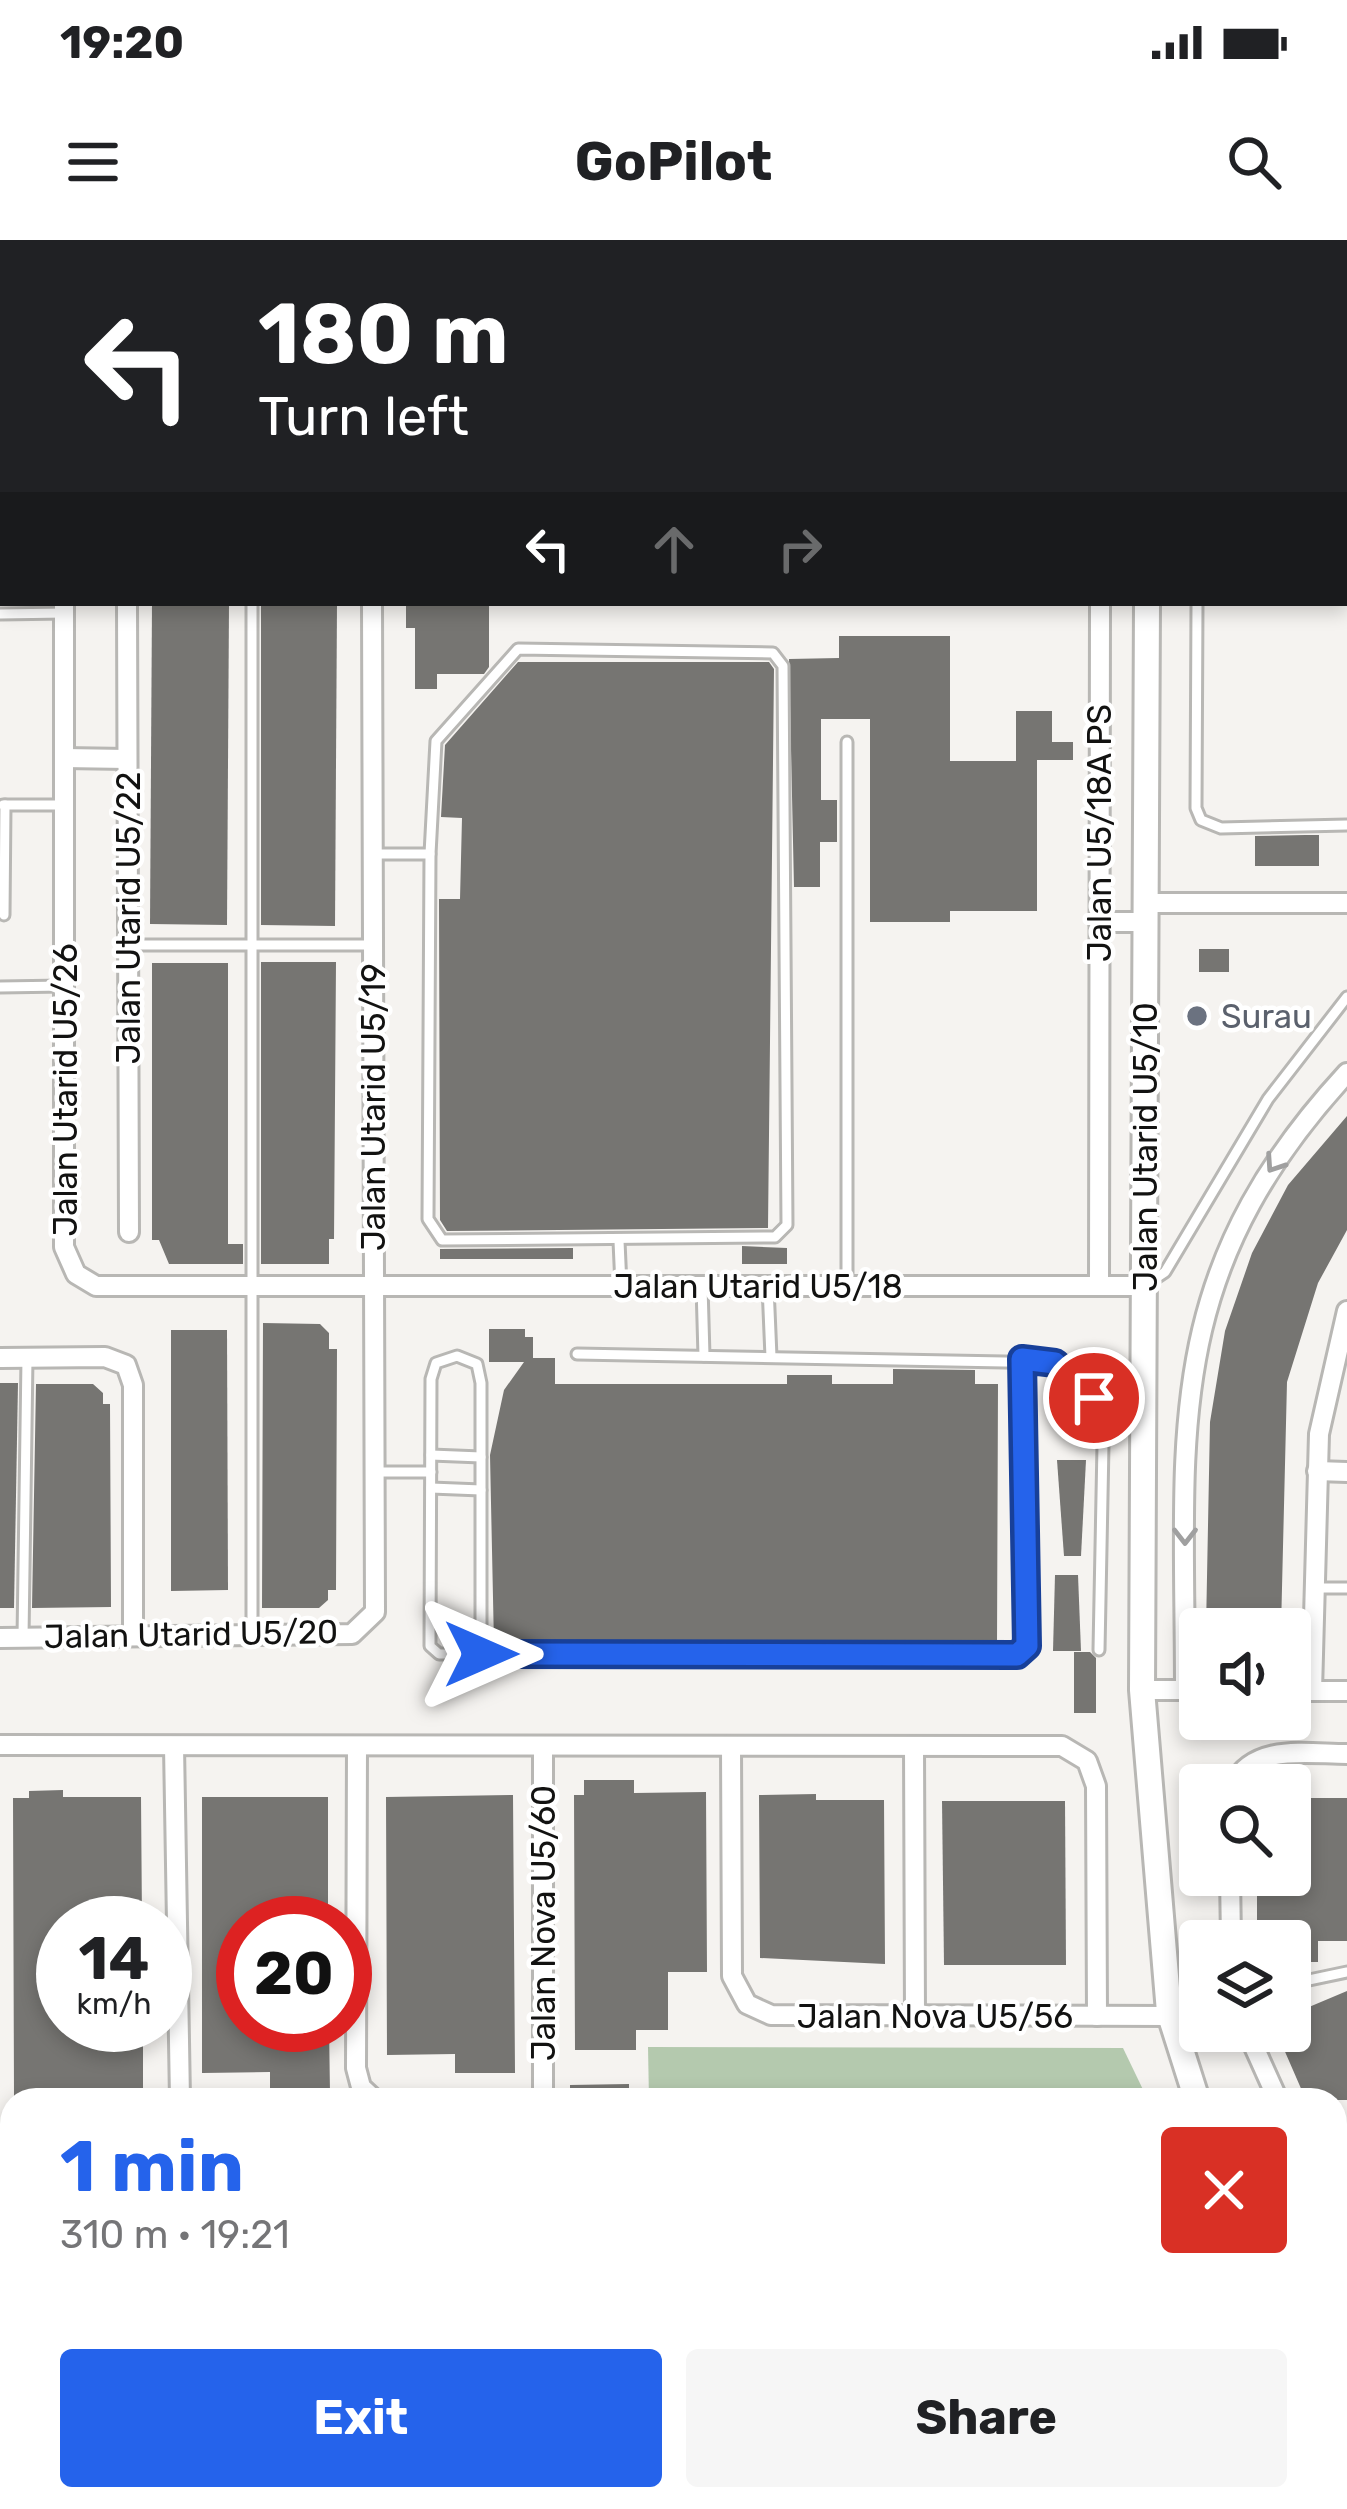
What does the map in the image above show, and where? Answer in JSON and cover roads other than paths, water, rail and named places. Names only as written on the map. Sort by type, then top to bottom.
[{"type":"street","name":"Jalan Utarid U5/22","points":[[127,606],[129,1232]]},
{"type":"street","name":"Jalan Utarid U5/19","points":[[372,606],[375,1612]]},
{"type":"street","name":"Jalan U5/18A PS","points":[[1099,1286],[1100,606]]},
{"type":"street","name":"Jalan Utarid U5/10","points":[[1147,606],[1142,1690],[1171,2016],[1193,2088]]},
{"type":"street","name":"Jalan Utarid U5/26","points":[[64,608],[64,1246],[76,1274],[97,1286],[373,1286]]},
{"type":"street","points":[[64,758],[128,759]]},
{"type":"street","points":[[1099,922],[1146,912],[1347,903]]},
{"type":"street","points":[[1190,1608],[1185,1429],[1191,1366],[1206,1304],[1228,1246],[1264,1177],[1347,1073]]},
{"type":"street","name":"Jalan Utarid U5/18","points":[[373,1286],[1144,1286]]},
{"type":"street","points":[[1347,1311],[1326,1386],[1316,1471],[1312,1691],[1347,1691]]},
{"type":"street","points":[[0,1358],[105,1357],[126,1365],[133,1384],[133,1636]]},
{"type":"street","points":[[1316,1471],[1347,1472]]},
{"type":"street","name":"Jalan Utarid U5/20","points":[[0,1638],[352,1634],[375,1612]]},
{"type":"street","points":[[1142,1690],[1179,1690]]},
{"type":"street","points":[[0,1745],[1062,1747],[1087,1761],[1096,1786],[1097,2016]]},
{"type":"street","points":[[173,1746],[180,2088]]},
{"type":"street","points":[[357,1746],[356,2068],[362,2088]]},
{"type":"street","name":"Jalan Nova U5/60","points":[[543,1746],[543,2088]]},
{"type":"street","name":"Jalan Nova U5/56","points":[[731,1746],[732,1976],[746,2003],[771,2015],[1171,2016]]},
{"type":"street","points":[[914,1746],[915,2016]]},
{"type":"street","points":[[1253,1764],[1270,1754],[1347,1754]]},
{"type":"street","points":[[1256,2052],[1273,2088]]},
{"type":"lane","points":[[252,606],[252,1635]]},
{"type":"lane","points":[[1197,606],[1196,808],[1201,820],[1221,828],[1347,825]]},
{"type":"lane","points":[[0,614],[64,608]]},
{"type":"lane","points":[[518,649],[773,653],[783,666],[787,1225],[776,1237],[442,1240],[428,1219],[430,854],[436,741],[518,649]]},
{"type":"lane","points":[[847,742],[847,1286]]},
{"type":"lane","points":[[4,915],[3,805],[64,805]]},
{"type":"lane","points":[[372,854],[430,854]]},
{"type":"lane","points":[[128,945],[372,945]]},
{"type":"lane","points":[[0,986],[64,986]]},
{"type":"lane","points":[[1144,1286],[1165,1272],[1268,1099],[1347,997]]},
{"type":"lane","points":[[619,1241],[621,1286]]},
{"type":"lane","points":[[702,1286],[704,1355]]},
{"type":"lane","points":[[768,1286],[771,1357]]},
{"type":"lane","points":[[577,1354],[1055,1363],[1094,1398],[1103,1445],[1100,1650]]},
{"type":"lane","points":[[481,1654],[481,1383],[477,1364],[457,1355],[436,1363],[430,1379],[430,1646],[439,1654],[1017,1655],[1027,1646],[1022,1359]]},
{"type":"lane","points":[[23,1638],[27,1358]]},
{"type":"lane","points":[[430,1455],[481,1457]]},
{"type":"lane","points":[[374,1472],[430,1472]]},
{"type":"lane","points":[[430,1488],[481,1490]]},
{"type":"lane","points":[[1316,1588],[1347,1588]]},
{"type":"lane","points":[[1311,1980],[1347,1972]]},
{"type":"place","name":"Surau","points":[[1197,1016]]}]
